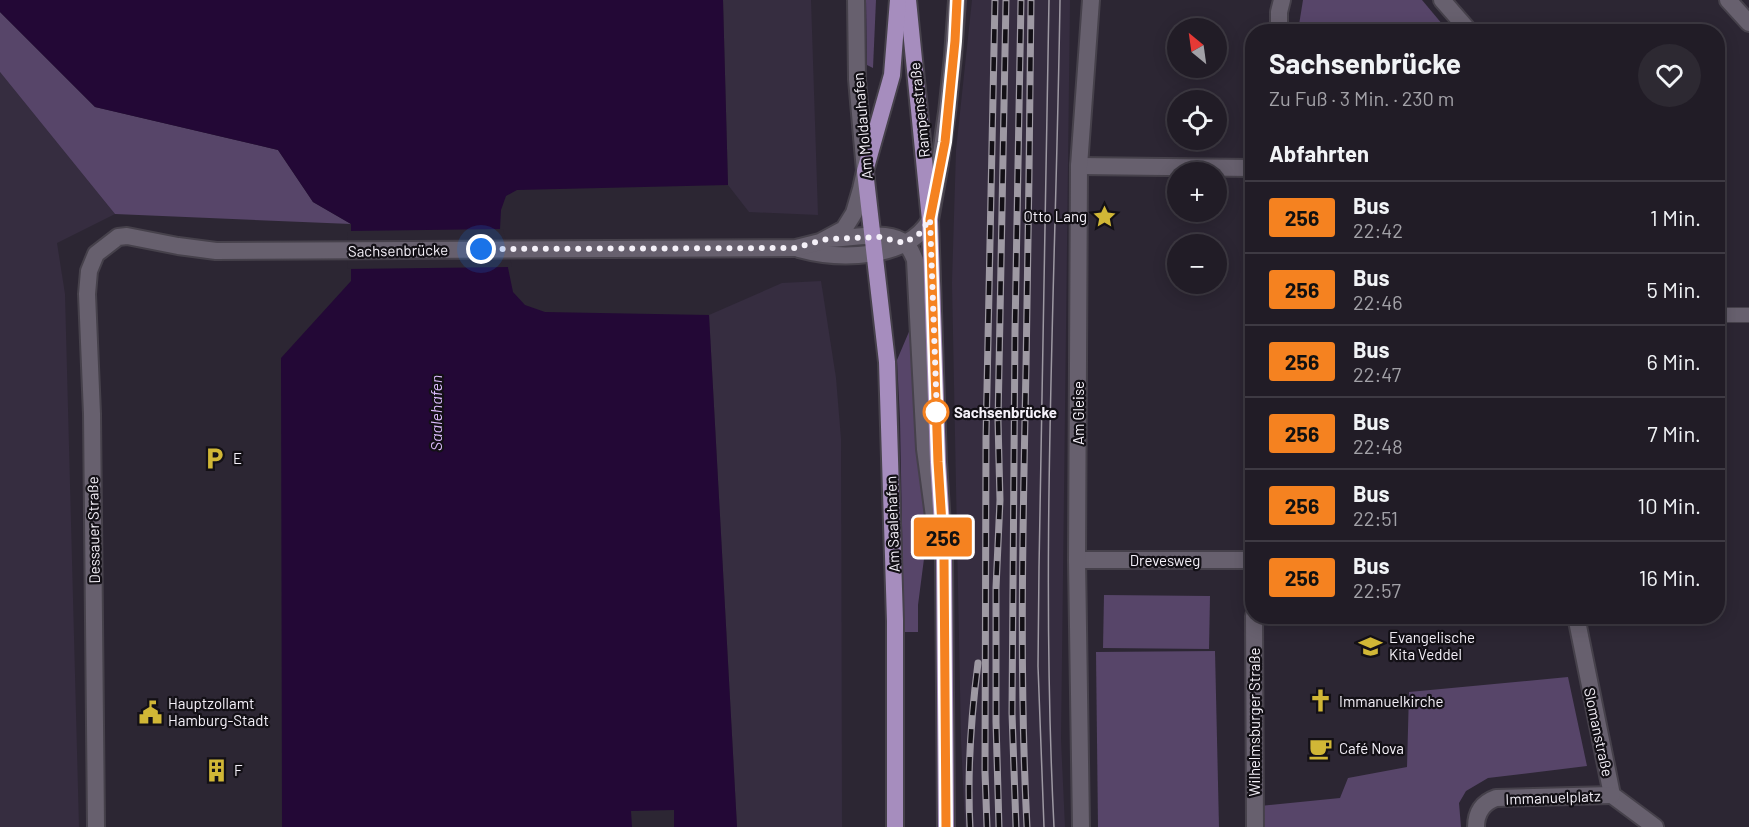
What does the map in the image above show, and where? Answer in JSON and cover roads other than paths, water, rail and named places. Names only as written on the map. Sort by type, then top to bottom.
[{"type":"main road","name":"Rampenstraße","points":[[865,171],[892,75],[898,0]]},
{"type":"main road","name":"Rampenstraße","points":[[908,0],[930,219]]},
{"type":"main road","name":"Am Moldauhafen","points":[[865,171],[874,245]]},
{"type":"main road","points":[[930,219],[938,462],[944,556],[946,827]]},
{"type":"main road","name":"Am Saalehafen","points":[[874,245],[885,342],[889,405],[895,621],[894,827]]},
{"type":"street","name":"Am Moldauhafen","points":[[856,0],[857,80],[865,171]]},
{"type":"street","points":[[904,243],[919,234],[930,219],[945,142],[957,0]]},
{"type":"street","name":"Am Gleise","points":[[1081,827],[1077,560],[1079,166],[1091,0]]},
{"type":"street","points":[[1279,24],[1282,0]]},
{"type":"street","points":[[1442,0],[1463,24]]},
{"type":"street","points":[[1728,0],[1749,23]]},
{"type":"street","points":[[1079,166],[1245,168]]},
{"type":"street","name":"Sachsenbrücke","points":[[795,248],[827,239],[844,229],[851,219],[865,171]]},
{"type":"street","name":"Sachsenbrücke","points":[[110,242],[118,237],[128,236],[216,251],[795,248],[853,256],[874,245]]},
{"type":"street","points":[[827,239],[874,245],[892,238],[904,243],[912,251],[915,260],[925,449],[938,546],[944,556]]},
{"type":"street","name":"Dessauer Straße","points":[[96,827],[92,404],[87,282],[96,254],[110,242]]},
{"type":"street","points":[[1725,315],[1749,315]]},
{"type":"street","name":"Drevesweg","points":[[1077,560],[1245,560]]},
{"type":"street","name":"Wilhelmsburger Straße","points":[[1254,624],[1252,668],[1255,827]]},
{"type":"street","name":"Slomanstraße","points":[[1578,624],[1612,795],[1655,827]]},
{"type":"street","name":"Immanuelplatz","points":[[1476,827],[1480,809],[1488,801],[1496,798],[1612,795]]},
{"type":"water","name":"Saalehafen","points":[[0,0],[723,0],[728,185],[517,190],[506,196],[501,210],[500,229],[513,292],[525,305],[545,312],[709,315],[737,827],[282,827],[281,358],[351,281],[351,224],[313,202],[278,150],[95,107],[0,12]]},
{"type":"tram line","points":[[1044,827],[1038,666],[1049,0]]},
{"type":"tram line","points":[[1054,827],[1048,620],[1050,414],[1060,0]]},
{"type":"railway","points":[[987,827],[985,772],[986,437],[995,0]]},
{"type":"railway","points":[[999,827],[996,588],[1000,500],[998,421],[1006,0]]},
{"type":"railway","points":[[1016,827],[1012,713],[1015,331],[1021,0]]},
{"type":"railway","points":[[1027,827],[1022,598],[1031,0]]},
{"type":"railway","points":[[970,827],[970,745],[978,663]]},
{"type":"place","name":"Otto Lang","points":[[1105,216]]},
{"type":"place","name":"Sachsenbrücke","points":[[936,412]]},
{"type":"place","name":"E","points":[[215,458]]},
{"type":"place","name":"Evangelische Kita Veddel","points":[[1371,646]]},
{"type":"place","name":"Immanuelkirche","points":[[1321,701]]},
{"type":"place","name":"Hauptzollamt Hamburg-Stadt","points":[[150,712]]},
{"type":"place","name":"Café Nova","points":[[1321,748]]},
{"type":"place","name":"F","points":[[216,770]]}]
